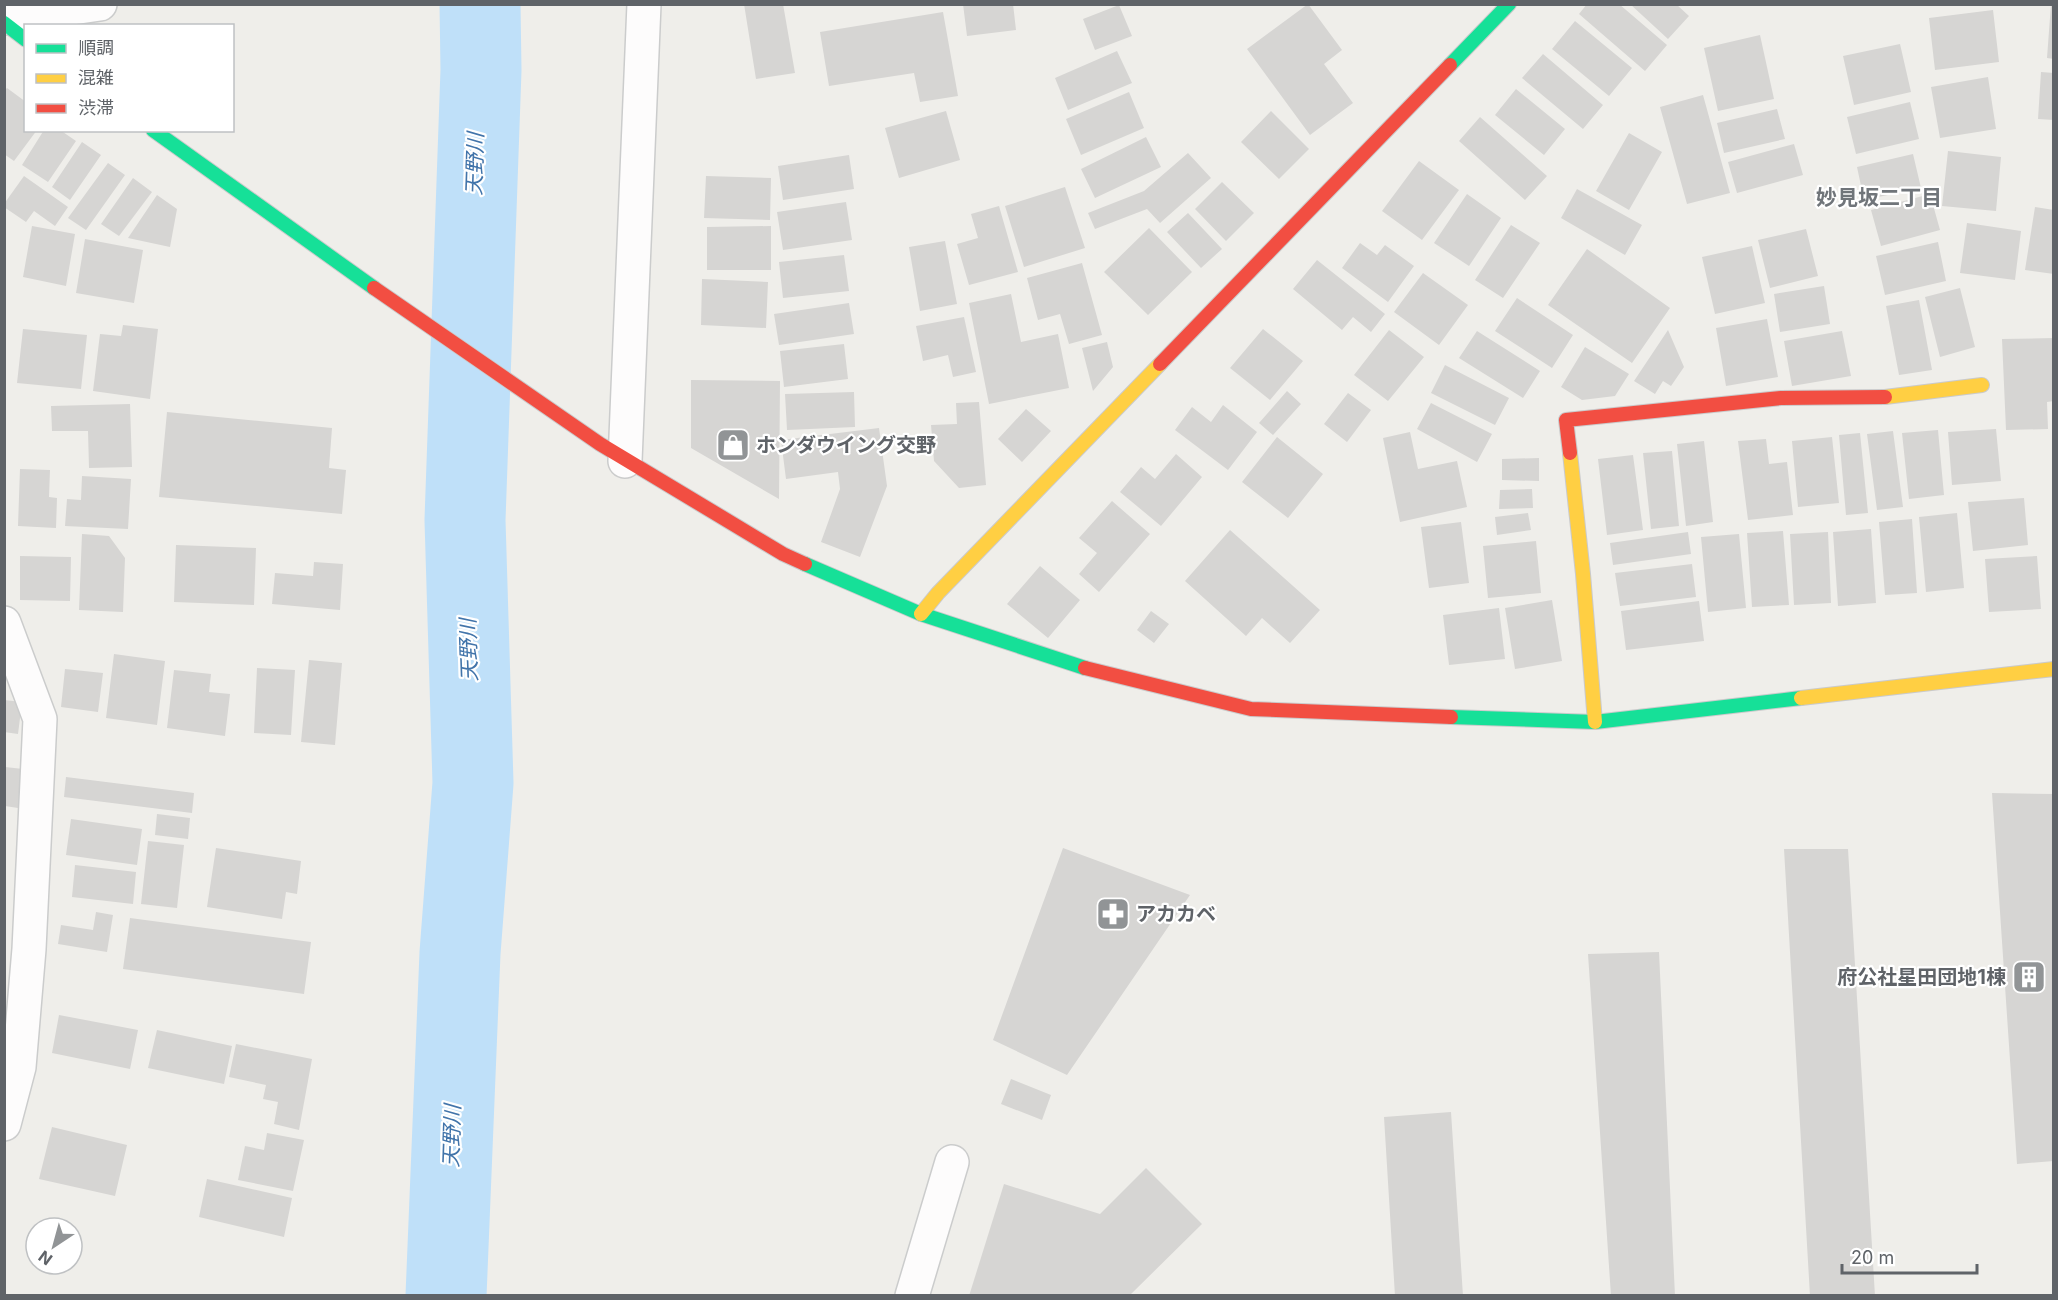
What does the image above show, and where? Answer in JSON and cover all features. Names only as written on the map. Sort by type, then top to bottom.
[{"type":"street","points":[[4,18],[100,4]]},
{"type":"street","points":[[613,453],[644,4]]},
{"type":"street","points":[[921,615],[938,592],[1509,4]]},
{"type":"street","points":[[4,23],[24,38]]},
{"type":"street","points":[[156,132],[385,296],[613,453],[783,554],[921,615],[1093,671],[1251,709],[1595,722],[2054,669]]},
{"type":"street","points":[[1595,722],[1583,574],[1566,420],[1781,398],[1878,398],[1982,385]]},
{"type":"street","points":[[4,623],[39,719],[29,950],[19,1067],[4,1124]]},
{"type":"street","points":[[912,1296],[952,1162]]},
{"type":"building","points":[[744,4],[783,4],[795,73],[756,79]]},
{"type":"building","points":[[963,4],[1013,4],[1016,30],[967,36]]},
{"type":"building","points":[[1308,4],[1342,50],[1324,64],[1353,103],[1310,135],[1247,49]]},
{"type":"building","points":[[1587,4],[1619,4],[1667,45],[1645,71],[1579,14]]},
{"type":"building","points":[[1630,4],[1676,4],[1689,16],[1668,39]]},
{"type":"building","points":[[2051,4],[2054,4],[2054,59],[2047,58]]},
{"type":"building","points":[[1119,5],[1132,36],[1095,50],[1083,19]]},
{"type":"building","points":[[1993,10],[1999,62],[1935,70],[1929,18]]},
{"type":"building","points":[[943,12],[958,96],[920,102],[914,73],[829,86],[820,32]]},
{"type":"building","points":[[1575,21],[1632,68],[1609,96],[1552,49]]},
{"type":"building","points":[[1760,35],[1774,99],[1718,111],[1704,48]]},
{"type":"building","points":[[1900,44],[1911,92],[1854,105],[1843,56]]},
{"type":"building","points":[[1117,51],[1132,83],[1068,110],[1055,78]]},
{"type":"building","points":[[1543,54],[1603,105],[1583,129],[1522,78]]},
{"type":"building","points":[[2041,72],[2054,73],[2054,120],[2038,119]]},
{"type":"building","points":[[1988,77],[1996,129],[1940,138],[1931,87]]},
{"type":"building","points":[[7,88],[24,101],[24,132],[36,132],[14,161],[4,154],[4,91]]},
{"type":"building","points":[[1516,89],[1565,129],[1544,155],[1495,115]]},
{"type":"building","points":[[1129,92],[1144,128],[1081,155],[1066,119]]},
{"type":"building","points":[[1703,95],[1730,193],[1687,204],[1660,107]]},
{"type":"building","points":[[1910,102],[1919,139],[1856,154],[1847,117]]},
{"type":"building","points":[[1777,109],[1785,139],[1724,153],[1717,123]]},
{"type":"building","points":[[946,111],[960,160],[899,178],[885,128]]},
{"type":"building","points":[[1271,111],[1309,149],[1279,179],[1241,142]]},
{"type":"building","points":[[1480,117],[1547,176],[1525,200],[1459,141]]},
{"type":"building","points":[[43,132],[63,132],[76,141],[48,182],[22,165]]},
{"type":"building","points":[[1629,133],[1662,152],[1629,210],[1596,191]]},
{"type":"building","points":[[1146,137],[1161,167],[1095,198],[1081,169]]},
{"type":"building","points":[[82,142],[101,155],[70,200],[52,187]]},
{"type":"building","points":[[1794,144],[1803,175],[1737,193],[1728,162]]},
{"type":"building","points":[[1948,151],[2001,157],[1996,211],[1942,206]]},
{"type":"building","points":[[1188,153],[1211,178],[1160,223],[1147,209],[1095,229],[1088,213],[1144,191]]},
{"type":"building","points":[[1913,154],[1921,188],[1864,200],[1857,167]]},
{"type":"building","points":[[849,155],[854,189],[783,200],[778,166]]},
{"type":"building","points":[[1419,161],[1459,190],[1422,240],[1382,211]]},
{"type":"building","points":[[108,163],[125,175],[86,230],[68,218]]},
{"type":"building","points":[[24,176],[68,207],[55,226],[34,211],[26,222],[4,207]]},
{"type":"building","points":[[706,176],[771,178],[770,220],[704,218]]},
{"type":"building","points":[[133,178],[152,192],[119,236],[101,224]]},
{"type":"building","points":[[1222,182],[1254,213],[1226,241],[1195,209]]},
{"type":"building","points":[[1065,187],[1085,248],[1024,267],[1005,206]]},
{"type":"building","points":[[1577,189],[1642,225],[1625,255],[1561,218]]},
{"type":"building","points":[[1467,194],[1501,218],[1469,266],[1434,243]]},
{"type":"building","points":[[1930,194],[1940,230],[1881,246],[1871,210]]},
{"type":"building","points":[[157,195],[177,209],[170,247],[128,238]]},
{"type":"building","points":[[846,202],[852,240],[783,250],[777,212]]},
{"type":"building","points":[[999,206],[1018,272],[969,285],[957,244],[978,238],[971,214]]},
{"type":"building","points":[[2035,207],[2054,210],[2054,274],[2025,270]]},
{"type":"building","points":[[1188,213],[1222,249],[1201,268],[1167,232]]},
{"type":"building","points":[[1967,223],[2021,231],[2015,280],[1960,273]]},
{"type":"building","points":[[1511,225],[1540,243],[1503,298],[1475,280]]},
{"type":"building","points":[[32,226],[75,234],[66,286],[23,277]]},
{"type":"building","points":[[771,226],[771,270],[707,270],[707,227]]},
{"type":"building","points":[[1149,228],[1192,272],[1148,315],[1104,272]]},
{"type":"building","points":[[1806,229],[1818,276],[1770,288],[1758,240]]},
{"type":"building","points":[[85,239],[143,250],[134,303],[76,293]]},
{"type":"building","points":[[945,241],[957,304],[920,311],[909,247]]},
{"type":"building","points":[[1938,242],[1946,281],[1885,295],[1876,256]]},
{"type":"building","points":[[1360,243],[1377,255],[1385,245],[1414,266],[1388,302],[1342,268]]},
{"type":"building","points":[[1752,246],[1765,303],[1715,314],[1702,257]]},
{"type":"building","points":[[1587,249],[1670,308],[1632,363],[1548,305]]},
{"type":"building","points":[[844,255],[849,291],[783,298],[779,262]]},
{"type":"building","points":[[1317,260],[1385,314],[1371,332],[1353,317],[1342,330],[1293,289]]},
{"type":"building","points":[[1082,263],[1102,335],[1069,344],[1060,314],[1038,320],[1027,278]]},
{"type":"building","points":[[1423,273],[1468,305],[1439,345],[1394,312]]},
{"type":"building","points":[[702,279],[768,282],[766,328],[701,325]]},
{"type":"building","points":[[1824,286],[1830,324],[1780,332],[1774,294]]},
{"type":"building","points":[[1960,288],[1975,347],[1940,357],[1925,297]]},
{"type":"building","points":[[1011,294],[1021,342],[1058,334],[1069,388],[989,404],[969,303]]},
{"type":"building","points":[[1517,298],[1573,335],[1552,368],[1495,331]]},
{"type":"building","points":[[1919,300],[1932,370],[1899,375],[1886,306]]},
{"type":"building","points":[[849,303],[854,334],[779,345],[774,314]]},
{"type":"building","points":[[964,317],[976,372],[953,377],[948,355],[923,361],[916,326]]},
{"type":"building","points":[[1767,319],[1778,377],[1726,386],[1716,328]]},
{"type":"building","points":[[123,325],[158,329],[150,399],[93,391],[100,334],[121,336]]},
{"type":"building","points":[[23,329],[87,335],[81,389],[17,383]]},
{"type":"building","points":[[1263,329],[1303,361],[1270,400],[1230,368]]},
{"type":"building","points":[[1389,330],[1424,357],[1388,401],[1354,375]]},
{"type":"building","points":[[1668,330],[1684,367],[1671,386],[1663,381],[1655,394],[1634,381]]},
{"type":"building","points":[[1477,331],[1540,371],[1523,398],[1459,358]]},
{"type":"building","points":[[1842,331],[1851,376],[1792,386],[1784,341]]},
{"type":"building","points":[[2054,338],[2054,401],[2047,402],[2048,429],[2006,430],[2002,339]]},
{"type":"building","points":[[1107,342],[1113,367],[1093,391],[1082,348]]},
{"type":"building","points":[[844,344],[848,379],[784,387],[780,351]]},
{"type":"building","points":[[1585,347],[1629,374],[1615,396],[1582,400],[1561,387]]},
{"type":"building","points":[[1445,365],[1509,398],[1495,425],[1431,393]]},
{"type":"building","points":[[691,380],[780,381],[779,499],[691,448]]},
{"type":"building","points":[[1287,391],[1301,404],[1273,435],[1259,423]]},
{"type":"building","points":[[854,392],[855,427],[787,430],[785,394]]},
{"type":"building","points":[[1348,393],[1371,410],[1347,442],[1324,424]]},
{"type":"building","points":[[979,402],[986,485],[959,488],[934,461],[931,425],[957,424],[956,403]]},
{"type":"building","points":[[1431,403],[1492,434],[1477,462],[1417,429]]},
{"type":"building","points":[[130,404],[132,467],[89,468],[88,431],[52,431],[51,406]]},
{"type":"building","points":[[1223,405],[1257,432],[1228,470],[1175,430],[1192,407],[1211,422]]},
{"type":"building","points":[[1026,409],[1051,431],[1022,462],[998,439]]},
{"type":"building","points":[[167,412],[332,428],[329,468],[346,470],[342,514],[159,497]]},
{"type":"building","points":[[879,428],[887,486],[860,557],[821,542],[840,489],[838,472],[786,479],[781,440]]},
{"type":"building","points":[[1996,429],[2001,481],[1952,485],[1948,432]]},
{"type":"building","points":[[1938,430],[1944,495],[1909,499],[1902,433]]},
{"type":"building","points":[[1893,431],[1903,507],[1877,510],[1867,434]]},
{"type":"building","points":[[1410,432],[1418,469],[1457,461],[1467,507],[1400,522],[1383,438]]},
{"type":"building","points":[[1860,433],[1868,513],[1846,515],[1839,435]]},
{"type":"building","points":[[1277,437],[1323,474],[1288,518],[1242,482]]},
{"type":"building","points":[[1832,437],[1839,503],[1798,507],[1792,441]]},
{"type":"building","points":[[1766,439],[1769,464],[1787,462],[1793,515],[1748,520],[1738,441]]},
{"type":"building","points":[[1704,441],[1713,522],[1686,526],[1677,444]]},
{"type":"building","points":[[1672,451],[1679,526],[1651,529],[1643,453]]},
{"type":"building","points":[[1176,454],[1202,477],[1161,526],[1120,492],[1141,467],[1155,479]]},
{"type":"building","points":[[1633,455],[1643,530],[1607,535],[1598,459]]},
{"type":"building","points":[[1539,458],[1539,481],[1502,480],[1502,459]]},
{"type":"building","points":[[20,469],[50,470],[49,497],[57,498],[56,528],[18,526]]},
{"type":"building","points":[[82,476],[131,479],[128,529],[65,526],[67,499],[81,500]]},
{"type":"building","points":[[1532,489],[1533,508],[1499,509],[1500,490]]},
{"type":"building","points":[[2024,498],[2028,545],[1973,551],[1968,502]]},
{"type":"building","points":[[1112,501],[1150,534],[1099,592],[1079,574],[1097,553],[1079,538]]},
{"type":"building","points":[[1528,513],[1531,530],[1497,535],[1495,517]]},
{"type":"building","points":[[1957,513],[1964,588],[1926,592],[1919,517]]},
{"type":"building","points":[[1912,519],[1917,593],[1885,595],[1879,522]]},
{"type":"building","points":[[1461,522],[1469,583],[1429,588],[1421,527]]},
{"type":"building","points":[[1871,529],[1876,603],[1838,606],[1833,532]]},
{"type":"building","points":[[1230,530],[1320,610],[1290,643],[1262,618],[1246,636],[1185,581]]},
{"type":"building","points":[[1783,531],[1789,605],[1752,607],[1747,533]]},
{"type":"building","points":[[1688,532],[1691,554],[1613,565],[1610,543]]},
{"type":"building","points":[[1828,532],[1831,603],[1794,605],[1790,534]]},
{"type":"building","points":[[82,534],[109,536],[125,558],[123,612],[79,610]]},
{"type":"building","points":[[1739,534],[1746,608],[1708,612],[1701,537]]},
{"type":"building","points":[[1536,541],[1541,593],[1488,598],[1483,546]]},
{"type":"building","points":[[176,545],[256,548],[254,605],[174,602]]},
{"type":"building","points":[[20,556],[71,557],[70,601],[20,600]]},
{"type":"building","points":[[2037,556],[2041,609],[1989,612],[1985,559]]},
{"type":"building","points":[[314,562],[343,564],[340,610],[272,604],[275,573],[313,576]]},
{"type":"building","points":[[1692,564],[1696,597],[1620,606],[1615,573]]},
{"type":"building","points":[[1040,566],[1080,600],[1048,638],[1007,604]]},
{"type":"building","points":[[1552,600],[1562,661],[1515,669],[1505,608]]},
{"type":"building","points":[[1699,601],[1704,641],[1626,650],[1621,611]]},
{"type":"building","points":[[1499,608],[1505,659],[1449,665],[1443,615]]},
{"type":"building","points":[[1151,611],[1169,624],[1154,643],[1137,630]]},
{"type":"building","points":[[114,654],[165,661],[157,725],[106,718]]},
{"type":"building","points":[[309,660],[342,663],[335,745],[301,742]]},
{"type":"building","points":[[257,668],[295,670],[291,735],[254,733]]},
{"type":"building","points":[[65,669],[103,673],[98,712],[61,707]]},
{"type":"building","points":[[174,670],[211,674],[209,692],[230,694],[225,736],[167,728]]},
{"type":"building","points":[[4,700],[22,702],[18,734],[4,732]]},
{"type":"building","points":[[5,767],[23,769],[18,808],[5,806]]},
{"type":"building","points":[[66,777],[194,793],[192,813],[64,797]]},
{"type":"building","name":"府公社星田団地1棟","points":[[1992,793],[2054,794],[2054,1161],[2017,1164]]},
{"type":"building","points":[[157,814],[190,818],[188,839],[155,835]]},
{"type":"building","points":[[71,819],[142,829],[137,865],[66,855]]},
{"type":"building","points":[[148,841],[184,845],[177,908],[141,904]]},
{"type":"building","points":[[216,848],[301,861],[297,894],[286,892],[282,919],[207,907]]},
{"type":"building","points":[[1063,848],[1190,895],[1067,1075],[993,1040]]},
{"type":"building","points":[[1784,849],[1848,849],[1875,1296],[1810,1296]]},
{"type":"building","points":[[75,865],[136,872],[133,904],[72,897]]},
{"type":"building","points":[[96,912],[113,915],[107,952],[58,944],[61,925],[93,930]]},
{"type":"building","points":[[130,918],[311,942],[304,994],[123,969]]},
{"type":"building","points":[[1659,952],[1675,1296],[1611,1296],[1588,954]]},
{"type":"building","points":[[59,1015],[138,1030],[130,1069],[52,1053]]},
{"type":"building","points":[[157,1030],[232,1046],[224,1084],[148,1068]]},
{"type":"building","points":[[236,1044],[312,1059],[299,1130],[274,1124],[278,1102],[263,1099],[266,1085],[229,1077]]},
{"type":"building","points":[[1011,1079],[1051,1095],[1042,1120],[1001,1104]]},
{"type":"building","points":[[1451,1112],[1463,1296],[1395,1296],[1384,1117]]},
{"type":"building","points":[[52,1127],[127,1145],[115,1196],[39,1179]]},
{"type":"building","points":[[267,1133],[304,1140],[293,1191],[238,1180],[245,1146],[264,1150]]},
{"type":"building","points":[[1146,1168],[1202,1224],[1129,1296],[969,1296],[1004,1184],[1100,1214]]},
{"type":"building","points":[[207,1179],[292,1198],[284,1237],[199,1217]]},
{"type":"waterway","name":"天野川","points":[[446,1296],[460,953],[473,783],[465,520],[481,70],[480,4]]},
{"type":"traffic: fast","points":[[1450,65],[1509,4]]},
{"type":"traffic: fast","points":[[4,23],[24,38]]},
{"type":"traffic: fast","points":[[156,132],[374,288]]},
{"type":"traffic: fast","points":[[805,564],[921,614],[1085,668]]},
{"type":"traffic: fast","points":[[1451,717],[1595,722],[1801,698]]},
{"type":"traffic: slow","points":[[921,614],[938,593],[1160,364]]},
{"type":"traffic: slow","points":[[1885,397],[1982,385]]},
{"type":"traffic: slow","points":[[1570,453],[1595,722]]},
{"type":"traffic: slow","points":[[1801,698],[2054,669]]},
{"type":"traffic: jam","points":[[1160,364],[1450,65]]},
{"type":"traffic: jam","points":[[374,288],[600,444],[783,554],[805,564]]},
{"type":"traffic: jam","points":[[1570,453],[1566,420],[1781,398],[1885,397]]},
{"type":"traffic: jam","points":[[1085,668],[1251,709],[1451,717]]},
{"type":"place","name":"ホンダウイング交野","points":[[733,445]]},
{"type":"place","name":"アカカベ","points":[[1113,914]]},
{"type":"place","name":"府公社星田団地1棟","points":[[2029,977]]},
{"type":"district","name":"妙見坂二丁目","points":[[1879,198]]}]
